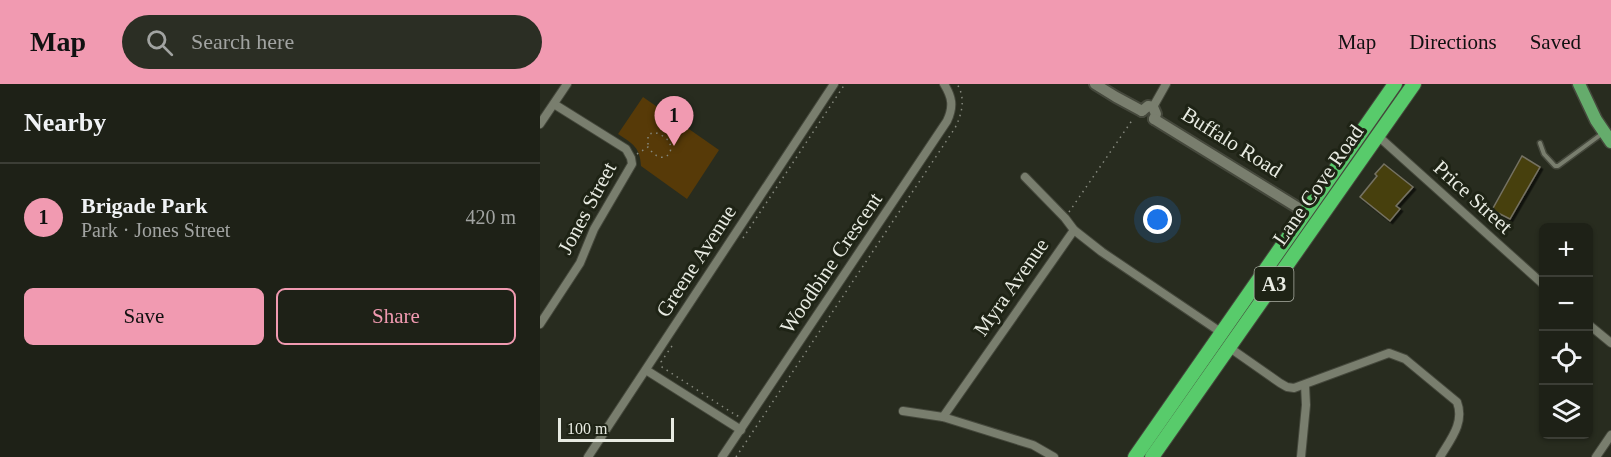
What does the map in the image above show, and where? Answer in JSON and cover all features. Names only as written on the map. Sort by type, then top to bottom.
[{"type":"highway","name":"Lane Cove Road","points":[[1152,457],[1414,84]]},
{"type":"highway","name":"Lane Cove Road","points":[[1135,457],[1390,86]]},
{"type":"highway","name":"Buffalo Road","points":[[1305,212],[1318,220]]},
{"type":"main road","points":[[1579,84],[1608,137]]},
{"type":"street","points":[[540,124],[567,84]]},
{"type":"street","name":"Greene Avenue","points":[[588,457],[834,84]]},
{"type":"street","name":"Woodbine Crescent","points":[[722,457],[947,121],[952,104],[951,95],[944,84]]},
{"type":"street","name":"Buffalo Road","points":[[1095,84],[1116,97],[1150,112],[1305,212]]},
{"type":"street","points":[[1150,112],[1166,84]]},
{"type":"street","name":"Jones Street","points":[[540,324],[579,263],[594,229],[632,164],[626,149],[554,104]]},
{"type":"street","name":"Price Street","points":[[1378,136],[1539,281]]},
{"type":"street","points":[[1025,177],[1074,230]]},
{"type":"street","name":"Myra Avenue","points":[[943,417],[1074,230],[1102,252],[1222,333]]},
{"type":"street","points":[[1593,328],[1611,343]]},
{"type":"street","points":[[1230,348],[1287,387],[1294,388],[1389,353],[1406,359],[1457,402],[1460,410],[1457,428],[1440,457]]},
{"type":"street","points":[[646,370],[741,429]]},
{"type":"street","points":[[1301,457],[1306,405],[1305,385]]},
{"type":"street","points":[[903,411],[943,417],[1033,445],[1054,457]]},
{"type":"street","points":[[1596,457],[1611,435]]},
{"type":"lane","points":[[1540,143],[1552,164],[1558,166],[1608,137]]},
{"type":"path","points":[[743,238],[845,84]]},
{"type":"path","points":[[736,457],[955,128],[962,108],[960,88],[957,84]]},
{"type":"path","points":[[1065,219],[1133,119]]},
{"type":"path","points":[[656,132],[667,138],[671,150],[666,156],[660,158],[648,147],[648,135],[656,132]]},
{"type":"path","points":[[631,157],[648,147]]},
{"type":"path","points":[[672,346],[661,362],[662,367],[737,416],[740,415]]},
{"type":"shaded area","points":[[643,97],[719,150],[687,199],[641,166],[635,147],[618,134]]},
{"type":"building","points":[[1522,156],[1540,167],[1510,219],[1492,210]]},
{"type":"building","points":[[1384,164],[1413,187],[1396,206],[1400,209],[1390,221],[1360,197]]},
{"type":"place","name":"Brigade Park","points":[[674,146]]}]
